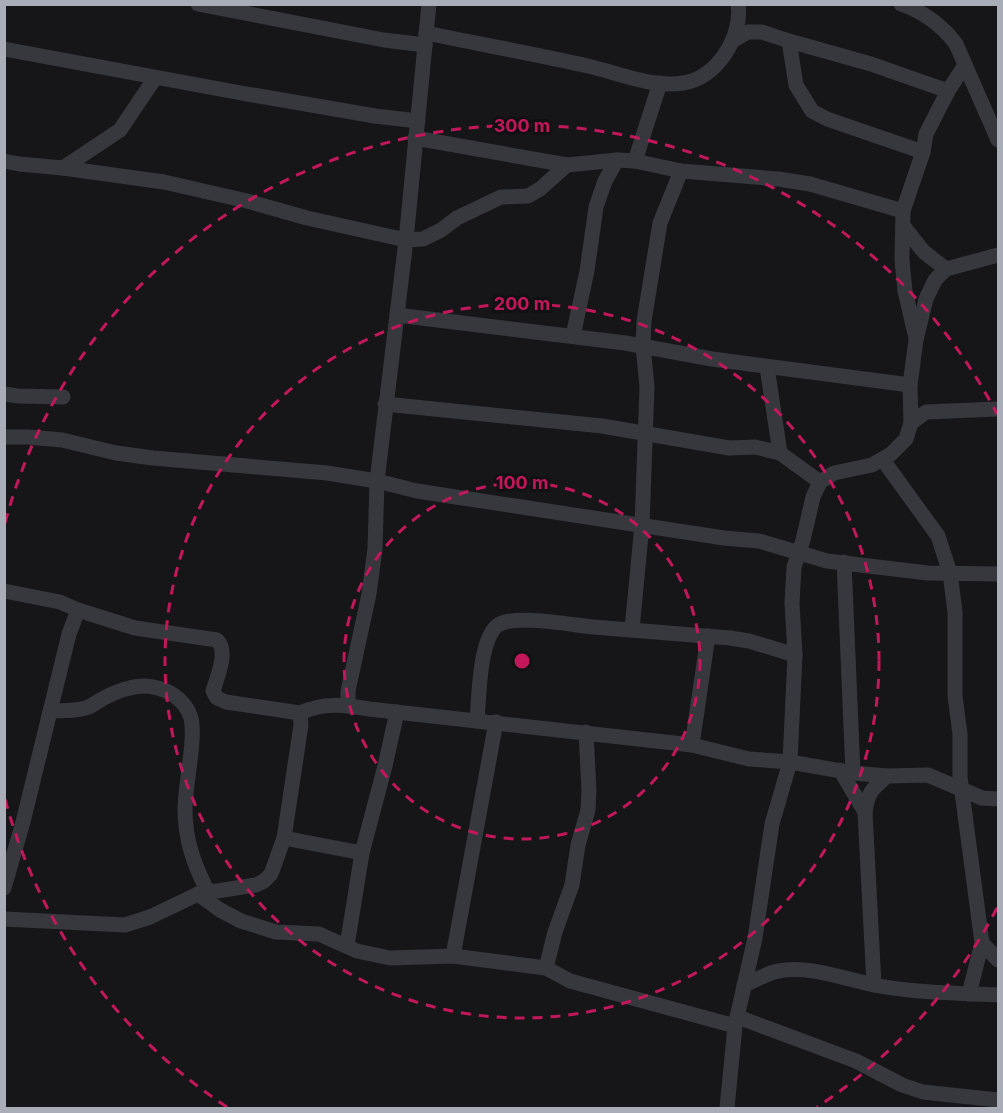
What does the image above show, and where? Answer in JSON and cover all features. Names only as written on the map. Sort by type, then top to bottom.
[{"type":"street","points":[[198,4],[384,40],[425,39],[587,66],[660,83],[684,84],[705,75],[718,64],[738,28],[738,4]]},
{"type":"street","points":[[348,706],[348,692],[369,594],[375,549],[377,481],[406,240],[429,4]]},
{"type":"street","points":[[901,4],[927,15],[948,32],[956,44],[999,140]]},
{"type":"street","points":[[731,42],[748,32],[762,32],[871,64],[948,91]]},
{"type":"street","points":[[789,41],[796,85],[812,111],[827,119],[923,152]]},
{"type":"street","points":[[4,50],[375,116],[418,121]]},
{"type":"street","points":[[916,340],[905,291],[902,260],[903,211],[923,152],[926,134],[948,91],[965,65]]},
{"type":"street","points":[[63,168],[120,130],[155,78]]},
{"type":"street","points":[[635,161],[660,83]]},
{"type":"street","points":[[415,138],[567,165],[617,160],[635,161],[681,171],[778,179],[810,184],[903,211]]},
{"type":"street","points":[[573,336],[596,207],[605,181],[617,160]]},
{"type":"street","points":[[4,175],[12,163],[164,182],[406,240],[423,239],[441,230],[457,218],[501,197],[528,196],[540,189],[567,165]]},
{"type":"street","points":[[632,629],[642,525],[646,387],[644,321],[660,223],[681,171]]},
{"type":"street","points":[[903,226],[924,252],[946,269]]},
{"type":"street","points":[[727,1108],[736,1021],[755,938],[772,824],[790,762],[795,656],[792,603],[794,567],[813,497],[820,482],[834,473],[872,465],[883,460],[906,439],[911,423],[910,385],[916,340],[926,299],[935,280],[946,269],[999,255]]},
{"type":"street","points":[[397,315],[573,336],[643,346],[712,360],[910,385]]},
{"type":"street","points":[[767,367],[780,453]]},
{"type":"street","points":[[4,394],[63,397]]},
{"type":"street","points":[[911,402],[926,412]]},
{"type":"street","points":[[385,404],[602,426],[729,448],[755,447],[780,453],[820,482]]},
{"type":"street","points":[[911,423],[926,412],[999,409]]},
{"type":"street","points":[[4,437],[62,440],[116,453],[327,473],[377,481],[417,491],[759,541],[827,561],[900,571],[999,574]]},
{"type":"street","points":[[883,460],[938,536],[950,573],[955,612],[955,696],[960,734],[960,777],[982,943],[969,994]]},
{"type":"street","points":[[844,562],[847,771],[865,812]]},
{"type":"street","points":[[4,591],[60,602],[135,628],[217,640],[223,652],[213,691],[217,698],[226,702],[300,713],[324,705],[348,706],[692,745],[750,759],[790,762],[887,776],[928,775],[982,798],[999,799]]},
{"type":"street","points":[[6,878],[23,822],[69,634],[78,610]]},
{"type":"street","points":[[477,721],[488,637],[498,626],[510,621],[708,636],[749,642],[795,656]]},
{"type":"street","points":[[692,745],[708,636]]},
{"type":"street","points":[[50,711],[88,707],[122,689],[146,686],[169,691],[180,699],[191,717],[192,736],[185,810],[188,845],[203,893],[220,910],[241,921],[276,932],[319,934],[357,951],[390,958],[453,956],[546,968],[570,981],[736,1021],[845,1057],[902,1085],[923,1092],[999,1100]]},
{"type":"street","points":[[347,946],[362,853],[397,712]]},
{"type":"street","points":[[4,919],[125,925],[150,917],[203,893],[256,885],[264,881],[271,874],[284,838],[301,725],[300,713]]},
{"type":"street","points":[[453,956],[496,722]]},
{"type":"street","points":[[546,968],[555,932],[572,885],[578,845],[588,810],[590,789],[586,732]]},
{"type":"street","points":[[874,985],[865,812],[871,790],[887,776]]},
{"type":"street","points":[[284,838],[362,853]]},
{"type":"street","points":[[982,943],[999,960]]},
{"type":"street","points":[[744,986],[778,971],[794,970],[927,993],[999,995]]}]
